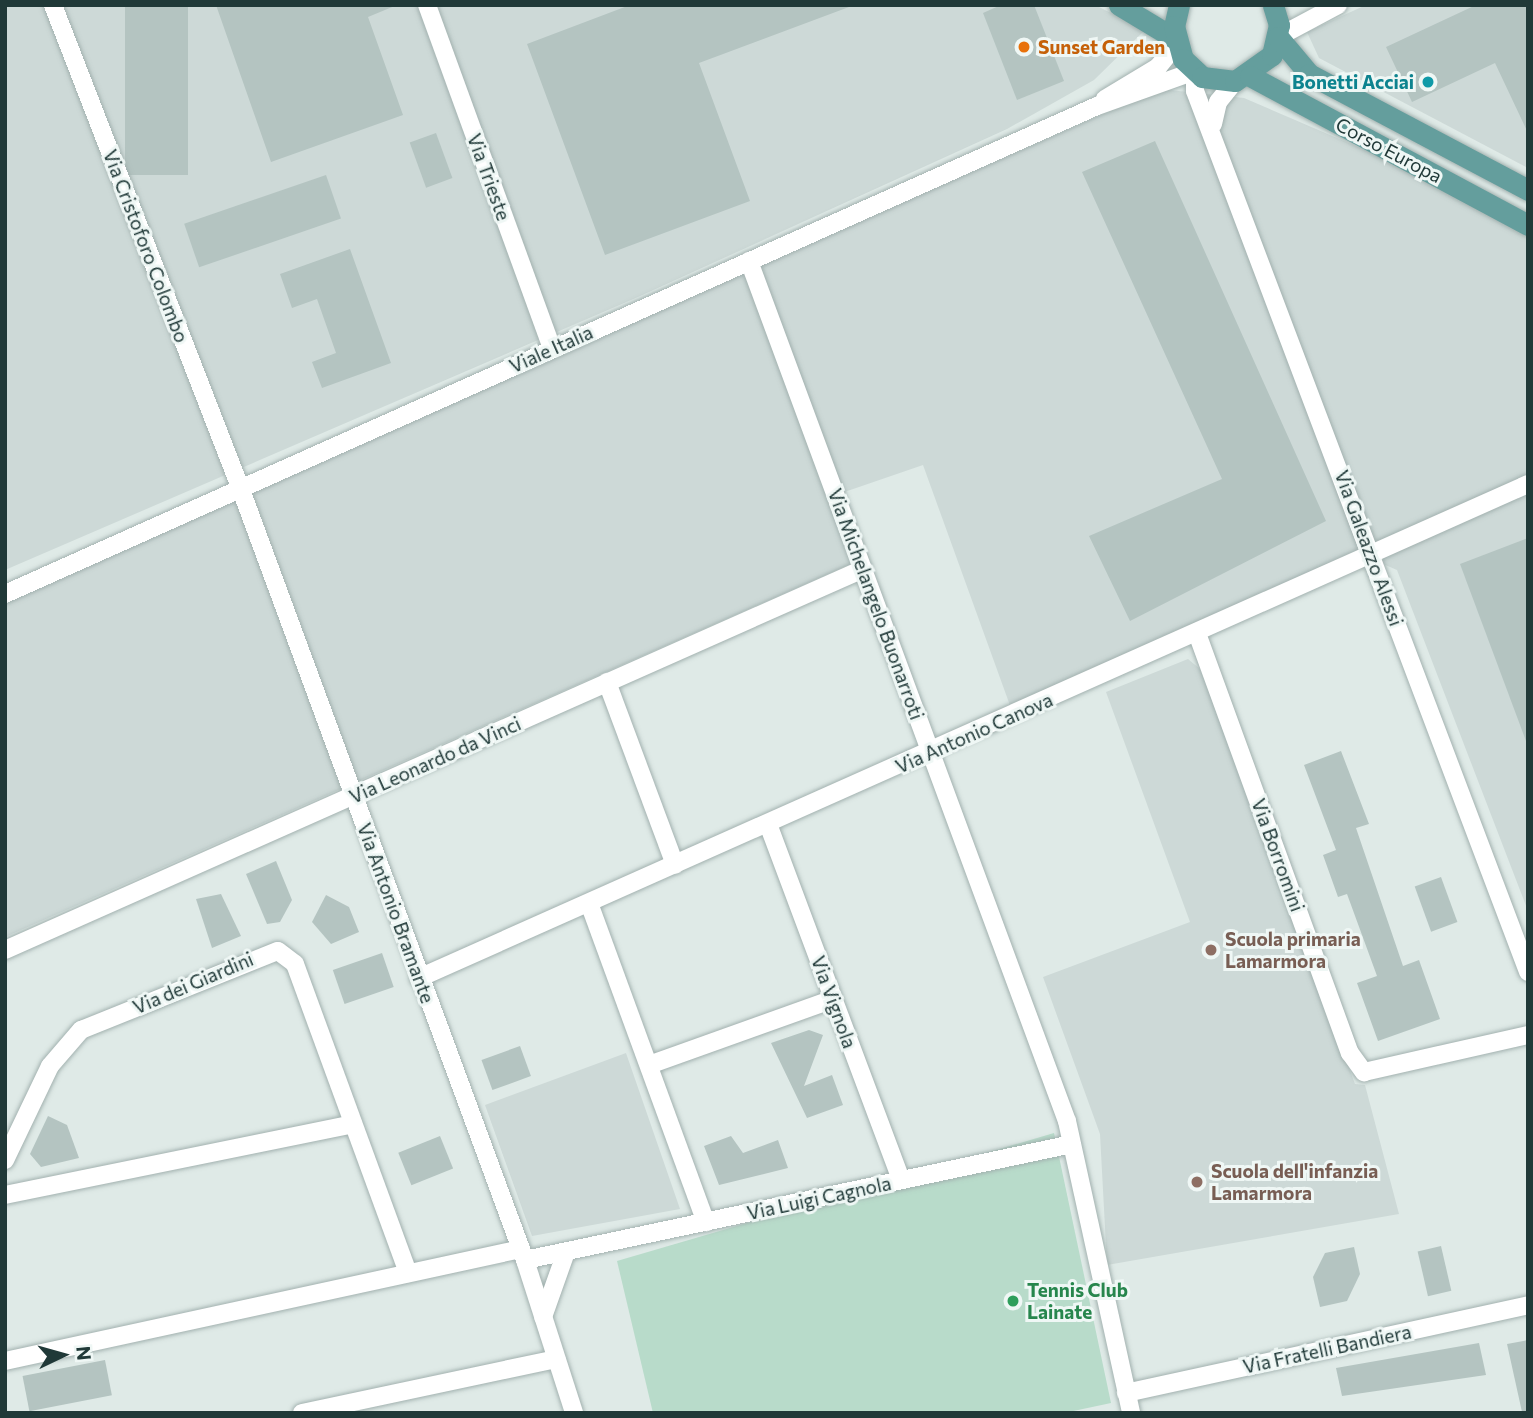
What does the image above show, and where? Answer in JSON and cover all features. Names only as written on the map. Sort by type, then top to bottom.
[{"type":"main road","points":[[1119,5],[1175,42],[1195,71]]},
{"type":"main road","points":[[1175,42],[1180,5]]},
{"type":"main road","points":[[1242,79],[1272,55],[1278,37],[1273,5]]},
{"type":"main road","name":"Corso Europa","points":[[1278,37],[1309,74],[1528,190]]},
{"type":"main road","name":"Corso Europa","points":[[1195,71],[1242,79],[1528,225]]},
{"type":"street","name":"Via Cristoforo Colombo","points":[[53,5],[240,487]]},
{"type":"street","name":"Via Trieste","points":[[427,5],[552,349]]},
{"type":"street","points":[[1278,37],[1338,5]]},
{"type":"street","name":"Viale Italia","points":[[1097,106],[1158,67],[1175,42]]},
{"type":"street","name":"Viale Italia","points":[[5,594],[1097,106],[1195,71]]},
{"type":"street","name":"Via Galeazzo Alessi","points":[[1195,71],[1195,91],[1213,124],[1528,972]]},
{"type":"street","points":[[1213,124],[1218,102],[1242,79]]},
{"type":"street","name":"Via Michelangelo Buonarroti","points":[[750,261],[1072,1144],[1131,1413]]},
{"type":"street","name":"Via Antonio Canova","points":[[419,978],[1198,636],[1370,552],[1528,484]]},
{"type":"street","name":"Via Antonio Bramante","points":[[240,487],[523,1254],[574,1413]]},
{"type":"street","name":"Via Leonardo da Vinci","points":[[5,950],[863,569]]},
{"type":"street","name":"Via Borromini","points":[[1198,636],[1350,1053],[1364,1072],[1528,1035]]},
{"type":"street","points":[[607,682],[676,865]]},
{"type":"street","name":"Via Vignola","points":[[768,824],[901,1180]]},
{"type":"street","points":[[589,903],[706,1222]]},
{"type":"street","name":"Via dei Giardini","points":[[5,1160],[50,1066],[81,1031],[269,951],[295,964],[408,1273]]},
{"type":"street","points":[[649,1065],[833,999]]},
{"type":"street","points":[[5,1195],[353,1124]]},
{"type":"street","name":"Via Luigi Cagnola","points":[[5,1361],[408,1273],[523,1254],[566,1252],[1072,1144]]},
{"type":"street","points":[[543,1317],[566,1252]]},
{"type":"street","name":"Via Fratelli Bandiera","points":[[1126,1392],[1528,1305]]},
{"type":"street","points":[[302,1413],[556,1359]]},
{"type":"shaded area","points":[[5,5],[1095,5],[1145,30],[1094,80],[1007,129],[638,297],[5,570]]},
{"type":"shaded area","points":[[1366,5],[1528,5],[1528,168],[1319,58],[1307,32]]},
{"type":"shaded area","points":[[1160,89],[1244,98],[1442,183],[1528,231],[1528,911],[1397,570],[1355,552],[1012,711],[923,465],[827,498],[853,563],[5,937],[5,598]]},
{"type":"shaded area","name":"Scuola primaria Lamarmora","points":[[1188,659],[1200,669],[1355,1084],[1365,1085],[1399,1214],[1107,1265],[1100,1134],[1043,977],[1190,922],[1106,692]]},
{"type":"shaded area","points":[[626,1053],[680,1209],[532,1236],[485,1105]]},
{"type":"green space","points":[[1054,1133],[1111,1403],[1064,1413],[653,1413],[617,1261]]},
{"type":"building","points":[[125,5],[188,5],[188,175],[125,175]]},
{"type":"building","points":[[216,5],[397,5],[368,17],[403,115],[271,162]]},
{"type":"building","points":[[630,5],[849,7],[699,63],[750,201],[605,255],[527,44]]},
{"type":"building","points":[[1001,5],[1034,5],[1064,81],[1017,100],[983,13]]},
{"type":"building","name":"Bonetti Acciai","points":[[1476,5],[1528,5],[1528,133],[1495,63],[1412,102],[1386,47]]},
{"type":"building","points":[[436,133],[452,178],[426,188],[410,143]]},
{"type":"building","points":[[1155,141],[1326,521],[1130,621],[1089,536],[1222,479],[1082,172]]},
{"type":"building","points":[[326,175],[341,218],[199,267],[184,224]]},
{"type":"building","points":[[350,249],[391,363],[322,388],[312,362],[336,353],[317,299],[292,308],[280,274]]},
{"type":"building","points":[[1528,538],[1528,741],[1526,741],[1460,564]]},
{"type":"building","points":[[1341,751],[1369,824],[1356,828],[1403,966],[1419,960],[1440,1019],[1378,1041],[1357,983],[1377,976],[1347,894],[1338,897],[1323,855],[1336,850],[1304,765]]},
{"type":"building","points":[[276,861],[292,900],[280,922],[267,924],[246,874]]},
{"type":"building","points":[[1441,877],[1457,922],[1431,932],[1415,887]]},
{"type":"building","points":[[221,894],[241,936],[212,948],[196,899]]},
{"type":"building","points":[[326,895],[349,907],[359,932],[331,944],[312,922]]},
{"type":"building","points":[[382,953],[394,987],[345,1004],[333,970]]},
{"type":"building","points":[[809,1030],[823,1035],[804,1086],[832,1075],[843,1105],[807,1118],[771,1043]]},
{"type":"building","points":[[520,1046],[531,1076],[492,1090],[481,1060]]},
{"type":"building","points":[[48,1116],[67,1125],[79,1158],[41,1167],[30,1154]]},
{"type":"building","points":[[440,1136],[453,1168],[411,1185],[398,1153]]},
{"type":"building","points":[[731,1136],[743,1153],[778,1140],[788,1168],[719,1185],[704,1146]]},
{"type":"building","points":[[1441,1246],[1451,1291],[1428,1296],[1418,1251]]},
{"type":"building","points":[[1354,1247],[1360,1274],[1347,1301],[1320,1307],[1313,1277],[1325,1253]]},
{"type":"building","points":[[1528,1340],[1528,1412],[1522,1412],[1507,1344]]},
{"type":"building","points":[[1479,1343],[1486,1375],[1342,1396],[1336,1368]]},
{"type":"building","points":[[105,1360],[112,1395],[29,1411],[23,1376]]},
{"type":"place","name":"Sunset Garden","points":[[1024,47]]},
{"type":"place","name":"Bonetti Acciai","points":[[1428,82]]},
{"type":"place","name":"Scuola primaria Lamarmora","points":[[1211,950]]},
{"type":"place","name":"Scuola dell'infanzia Lamarmora","points":[[1197,1182]]},
{"type":"place","name":"Tennis Club Lainate","points":[[1013,1301]]}]
